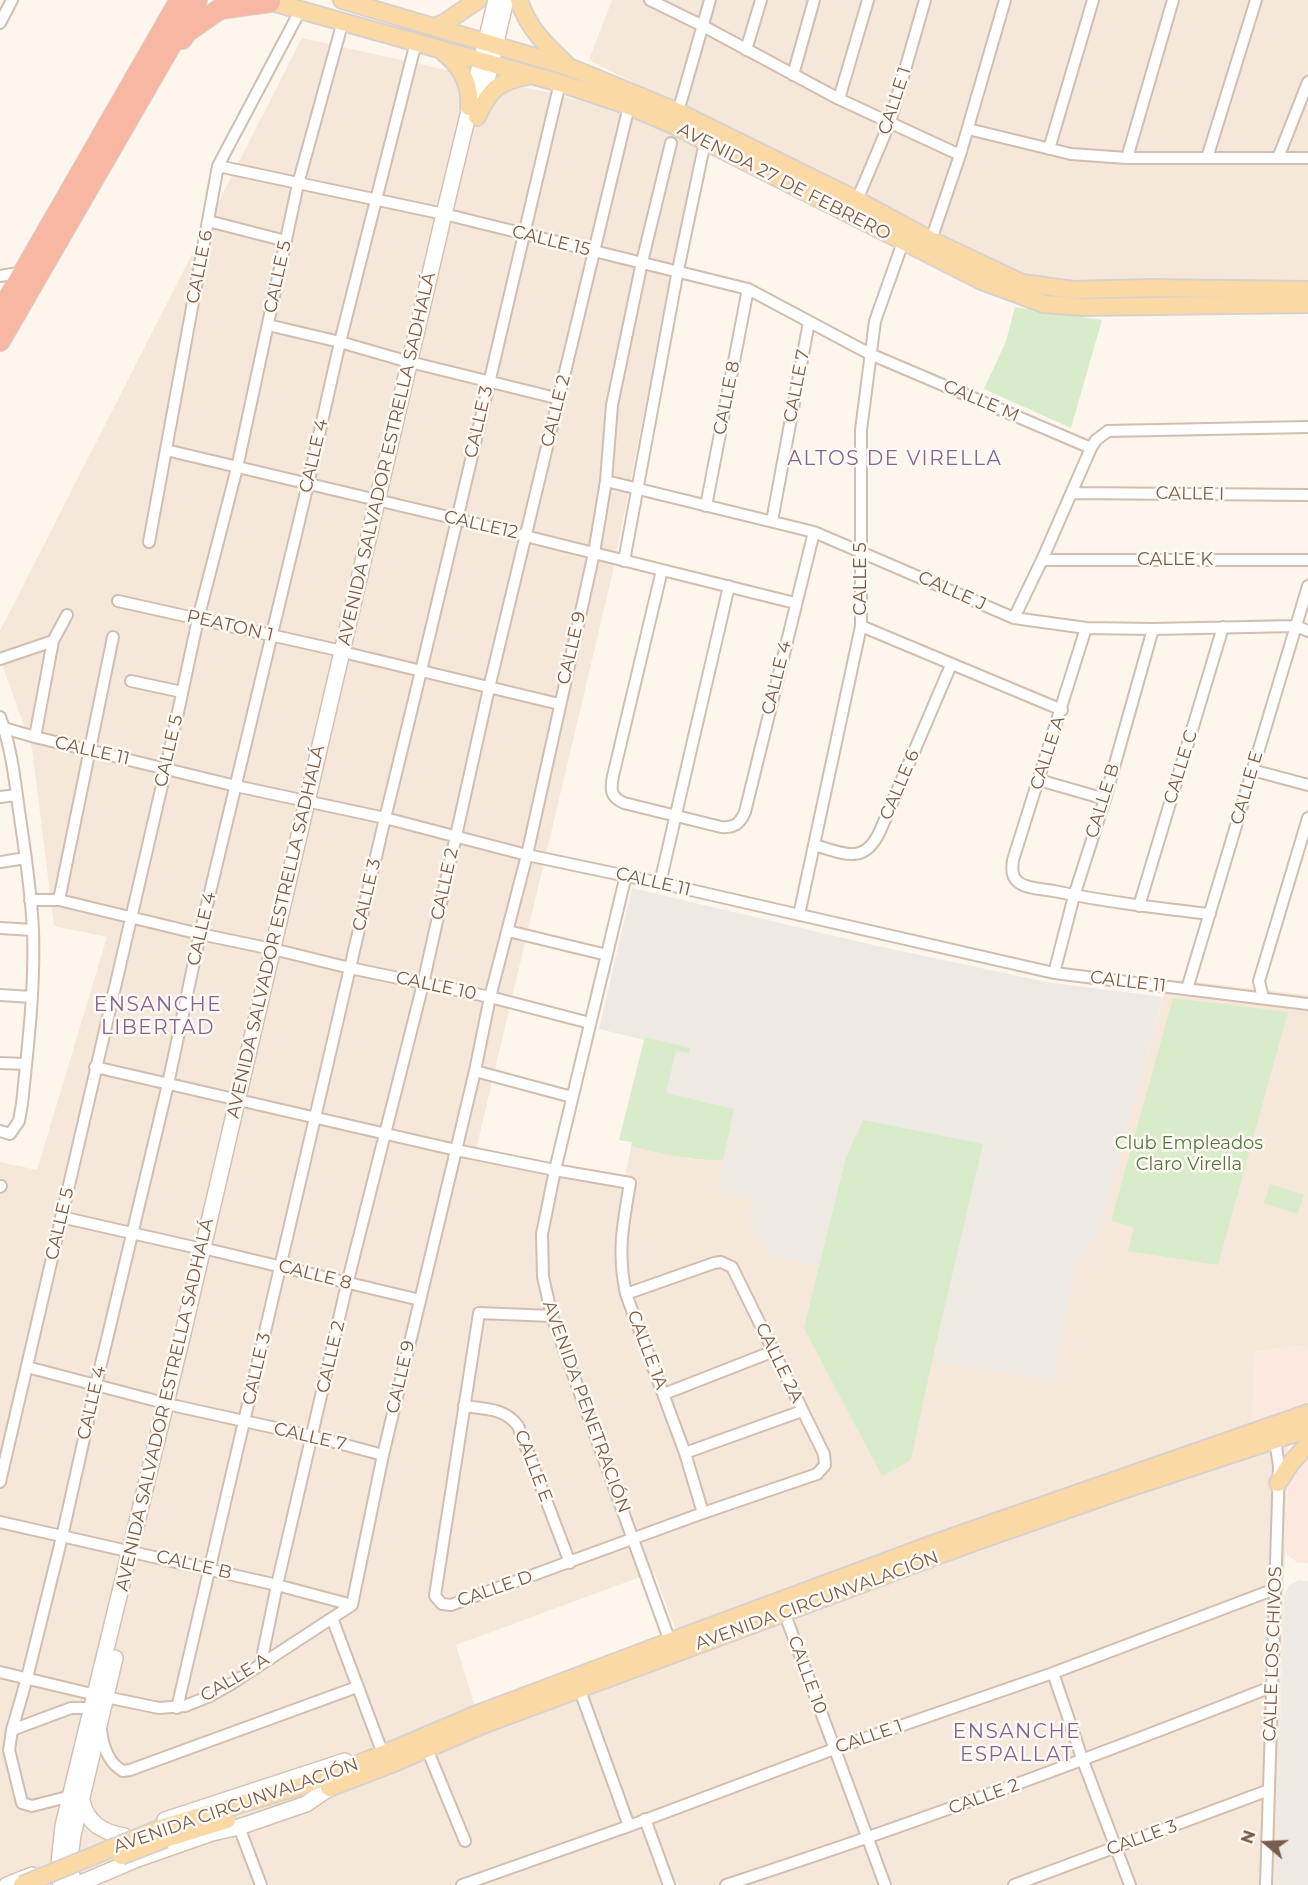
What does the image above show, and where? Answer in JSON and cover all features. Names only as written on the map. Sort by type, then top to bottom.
[{"type":"highway","points":[[147,54],[156,33],[163,0]]},
{"type":"highway","points":[[0,313],[180,0]]},
{"type":"highway","points":[[0,341],[197,0]]},
{"type":"highway","points":[[142,95],[187,32],[220,9],[268,1]]},
{"type":"main road","name":"AVENIDA 27 DE FEBRERO","points":[[342,0],[569,67],[678,112],[707,135],[903,242],[982,281],[1044,304],[1082,307],[1308,304]]},
{"type":"main road","points":[[434,27],[444,23],[478,0]]},
{"type":"main road","name":"AVENIDA SALVADOR ESTRELLA SADHALÁ","points":[[490,43],[496,0]]},
{"type":"main road","name":"AVENIDA SALVADOR ESTRELLA SADHALÁ","points":[[76,1798],[242,1102],[448,215],[490,43],[506,0]]},
{"type":"main road","points":[[519,0],[538,38],[569,67]]},
{"type":"main road","name":"AVENIDA 27 DE FEBRERO","points":[[268,1],[560,83],[707,135],[857,200],[931,240],[1022,283],[1073,291],[1150,288],[1308,290]]},
{"type":"main road","points":[[440,49],[449,56],[463,74],[468,85],[473,112]]},
{"type":"main road","points":[[473,112],[490,91],[499,85],[516,78],[531,76]]},
{"type":"main road","name":"AVENIDA CIRCUNVALACIÓN","points":[[22,1885],[163,1833],[304,1785],[477,1714],[577,1683],[782,1607],[969,1531],[1274,1432],[1308,1413]]},
{"type":"main road","name":"AVENIDA CIRCUNVALACIÓN","points":[[1274,1432],[1308,1430]]},
{"type":"main road","points":[[1278,1483],[1291,1463],[1308,1444]]},
{"type":"main road","name":"AVENIDA CIRCUNVALACIÓN","points":[[51,1885],[163,1833],[331,1787],[427,1749],[577,1683]]},
{"type":"main road","name":"AVENIDA SALVADOR ESTRELLA SADHALÁ","points":[[64,1861],[60,1844],[100,1724],[98,1700]]},
{"type":"main road","name":"AVENIDA CIRCUNVALACIÓN","points":[[7,1885],[184,1812],[364,1755],[383,1754]]},
{"type":"main road","name":"AVENIDA CIRCUNVALACIÓN","points":[[74,1885],[135,1860],[212,1833],[239,1827],[306,1804],[331,1787]]},
{"type":"main road","points":[[76,1798],[97,1827],[111,1834],[124,1836]]},
{"type":"main road","points":[[61,1885],[64,1861]]},
{"type":"main road","points":[[64,1861],[74,1885]]},
{"type":"street","points":[[0,23],[12,0]]},
{"type":"street","points":[[652,0],[839,99],[960,155]]},
{"type":"street","points":[[678,112],[710,0]]},
{"type":"street","points":[[746,50],[761,0]]},
{"type":"street","points":[[793,75],[814,0]]},
{"type":"street","points":[[839,99],[867,0]]},
{"type":"street","name":"CALLE 1","points":[[857,200],[890,122],[925,0]]},
{"type":"street","points":[[903,242],[931,240],[960,155],[1005,0]]},
{"type":"street","points":[[1049,149],[1093,0]]},
{"type":"street","points":[[1127,158],[1173,0]]},
{"type":"street","points":[[1207,158],[1256,0]]},
{"type":"street","name":"CALLE 6","points":[[148,542],[218,166],[301,9]]},
{"type":"street","name":"CALLE 5","points":[[0,1482],[166,768],[198,619],[237,468],[298,184],[343,21]]},
{"type":"street","name":"CALLE 4","points":[[76,1798],[32,1806],[22,1803],[9,1750],[12,1730],[62,1537],[168,1084],[200,934],[340,342],[416,42]]},
{"type":"street","points":[[1278,158],[1308,82]]},
{"type":"street","name":"CALLE 3","points":[[177,1708],[385,818],[458,519],[488,380],[560,83]]},
{"type":"street","name":"CALLE 2","points":[[261,1663],[347,1284],[423,984],[489,688],[629,106]]},
{"type":"street","points":[[968,129],[1071,154],[1127,158],[1308,158]]},
{"type":"street","points":[[624,561],[678,270],[707,135]]},
{"type":"street","name":"CALLE 9","points":[[352,1605],[383,1455],[475,1071],[490,997],[527,855],[594,553],[606,481],[612,405],[642,262],[671,143]]},
{"type":"street","name":"CALLE 15","points":[[218,166],[448,215],[748,289],[870,354]]},
{"type":"street","points":[[208,221],[286,241]]},
{"type":"street","name":"CALLE 5","points":[[799,915],[861,626],[861,430],[875,321],[903,242]]},
{"type":"street","points":[[0,276],[23,273]]},
{"type":"street","name":"CALLE 8","points":[[706,506],[748,289]]},
{"type":"street","name":"CALLE 7","points":[[772,521],[809,322]]},
{"type":"street","points":[[267,325],[560,399]]},
{"type":"street","name":"CALLE M","points":[[870,354],[1091,448]]},
{"type":"street","points":[[1014,618],[1091,448],[1096,440],[1108,431],[1308,427]]},
{"type":"street","name":"CALLE12","points":[[166,450],[458,519],[795,603]]},
{"type":"street","name":"CALLE J","points":[[606,481],[814,532],[1014,618],[1086,628],[1296,627],[1308,630]]},
{"type":"street","name":"CALLE I","points":[[1072,493],[1308,495]]},
{"type":"street","name":"CALLE 4","points":[[676,816],[728,828],[738,824],[745,812],[814,532]]},
{"type":"street","name":"CALLE K","points":[[1042,560],[1308,560]]},
{"type":"street","points":[[662,570],[611,784],[611,794],[624,803],[676,816]]},
{"type":"street","points":[[660,883],[729,586]]},
{"type":"street","name":"CALLE E","points":[[1187,989],[1308,586]]},
{"type":"street","name":"PEATON 1","points":[[118,601],[346,652],[559,704]]},
{"type":"street","points":[[35,737],[53,641],[67,615]]},
{"type":"street","points":[[861,626],[1062,710]]},
{"type":"street","name":"CALLE C","points":[[1139,906],[1223,627]]},
{"type":"street","name":"CALLE A","points":[[1074,896],[1025,885],[1014,877],[1012,869],[1086,628]]},
{"type":"street","name":"CALLE B","points":[[1054,973],[1074,896],[1105,799],[1153,629]]},
{"type":"street","points":[[59,900],[113,637]]},
{"type":"street","points":[[0,659],[53,641]]},
{"type":"street","name":"CALLE 6","points":[[814,845],[853,854],[863,853],[871,847],[880,831],[951,665]]},
{"type":"street","points":[[131,681],[182,692]]},
{"type":"street","points":[[0,717],[17,795],[33,930],[32,997],[19,1122],[5,1132]]},
{"type":"street","name":"CALLE 11","points":[[2,728],[236,786],[385,818],[527,855],[626,875],[1054,973],[1308,1004]]},
{"type":"street","points":[[1252,771],[1308,785]]},
{"type":"street","points":[[1039,780],[1105,799]]},
{"type":"street","points":[[0,797],[17,795]]},
{"type":"street","points":[[1263,998],[1259,981],[1308,818]]},
{"type":"street","points":[[0,862],[26,858]]},
{"type":"street","name":"AVENIDA PENETRACIÓN","points":[[626,875],[555,1170],[542,1234],[543,1277],[552,1316],[673,1647]]},
{"type":"street","points":[[1074,896],[1210,914]]},
{"type":"street","name":"CALLE 10","points":[[30,900],[59,900],[350,968],[490,997],[590,1023]]},
{"type":"street","points":[[0,928],[33,930]]},
{"type":"street","points":[[508,931],[607,955]]},
{"type":"street","points":[[0,995],[32,997]]},
{"type":"street","points":[[0,1062],[26,1064]]},
{"type":"street","points":[[95,1067],[456,1150],[555,1170]]},
{"type":"street","points":[[475,1071],[572,1097]]},
{"type":"street","name":"CALLE 1A","points":[[555,1170],[630,1183],[620,1247],[621,1270],[626,1294],[685,1453],[703,1512]]},
{"type":"street","name":"CALLE 8","points":[[61,1217],[420,1300]]},
{"type":"street","name":"CALLE 2A","points":[[626,1294],[714,1263],[727,1263],[732,1267],[824,1454],[825,1465]]},
{"type":"street","name":"CALLE D","points":[[552,1316],[479,1313],[436,1589],[436,1599],[442,1604],[451,1605],[703,1512],[817,1474],[825,1465]]},
{"type":"street","points":[[664,1394],[774,1351]]},
{"type":"street","name":"CALLE 7","points":[[27,1367],[96,1386],[312,1436],[383,1455]]},
{"type":"street","name":"CALLE E","points":[[464,1406],[500,1411],[513,1419],[518,1426],[570,1563]]},
{"type":"street","points":[[685,1453],[802,1411]]},
{"type":"street","name":"CALLE LOS CHIVOS","points":[[1266,1885],[1279,1466],[1274,1432]]},
{"type":"street","name":"CALLE B","points":[[0,1522],[211,1569],[352,1605]]},
{"type":"street","name":"CALLE 1","points":[[462,1885],[481,1882],[834,1749],[1053,1673],[1275,1589]]},
{"type":"street","name":"CALLE A","points":[[0,1672],[98,1700],[159,1708],[177,1708],[210,1696],[352,1605]]},
{"type":"street","name":"CALLE 10","points":[[782,1607],[885,1885]]},
{"type":"street","points":[[332,1618],[383,1754]]},
{"type":"street","points":[[1053,1673],[1083,1761],[1130,1885]]},
{"type":"street","points":[[577,1683],[629,1826]]},
{"type":"street","points":[[100,1724],[103,1743],[112,1762],[123,1771],[130,1770],[357,1687]]},
{"type":"street","name":"CALLE 2","points":[[726,1885],[867,1839],[1083,1761],[1271,1687]]},
{"type":"street","points":[[12,1730],[98,1700]]},
{"type":"street","points":[[427,1749],[465,1841]]},
{"type":"street","name":"CALLE 3","points":[[1014,1885],[1269,1790]]},
{"type":"street","points":[[645,1819],[669,1885]]},
{"type":"street","points":[[239,1827],[261,1885]]},
{"type":"shaded area","points":[[612,0],[1308,0],[1308,288],[1042,283],[937,236],[589,60]]},
{"type":"shaded area","points":[[302,38],[555,94],[627,113],[698,140],[611,580],[474,1158],[560,1178],[623,1188],[631,1146],[690,1159],[723,1160],[753,1200],[819,1267],[983,1144],[933,1361],[1078,1255],[1089,1240],[1097,1238],[1168,979],[1308,995],[1308,1345],[1254,1352],[1289,1411],[1275,1885],[0,1885],[0,1162],[37,1170],[107,937],[54,926],[32,748],[0,659],[0,631]],"holes":[[[654,1572],[676,1631],[475,1706],[456,1645]]]},
{"type":"shaded area","points":[[632,888],[873,945],[1046,982],[1163,997],[1097,1239],[1089,1240],[1085,1256],[1078,1255],[1053,1381],[932,1361],[983,1144],[845,1160],[819,1267],[770,1255],[749,1220],[753,1200],[717,1192],[723,1160],[668,1155],[631,1146],[632,1142],[619,1140],[644,1040],[599,1029]]},
{"type":"shaded area","points":[[1308,1345],[1308,1404],[1252,1424],[1254,1352]]},
{"type":"shaded area","points":[[1308,1458],[1308,1563],[1298,1563],[1287,1555],[1285,1548],[1288,1486],[1298,1468]]},
{"type":"shaded area","points":[[1299,1580],[1308,1581],[1308,1885],[1275,1885],[1284,1596],[1289,1585]]},
{"type":"green space","points":[[1015,307],[1102,320],[1071,428],[984,389],[1006,341]]},
{"type":"green space","name":"Club Empleados Claro Virella","points":[[1173,998],[1288,1012],[1218,1265],[1128,1251],[1134,1227],[1111,1221]]},
{"type":"green space","points":[[645,1037],[690,1048],[689,1053],[676,1051],[666,1093],[734,1109],[723,1160],[665,1154],[631,1146],[632,1142],[619,1140]]},
{"type":"green space","points":[[863,1120],[983,1144],[911,1460],[882,1476],[804,1328],[845,1160]]},
{"type":"green space","points":[[1270,1184],[1304,1195],[1297,1214],[1264,1203]]},
{"type":"district","name":"ALTOS DE VIRELLA","points":[[895,459]]},
{"type":"district","name":"ENSANCHE LIBERTAD","points":[[158,1016]]},
{"type":"district","name":"ENSANCHE ESPALLAT","points":[[1017,1744]]}]
